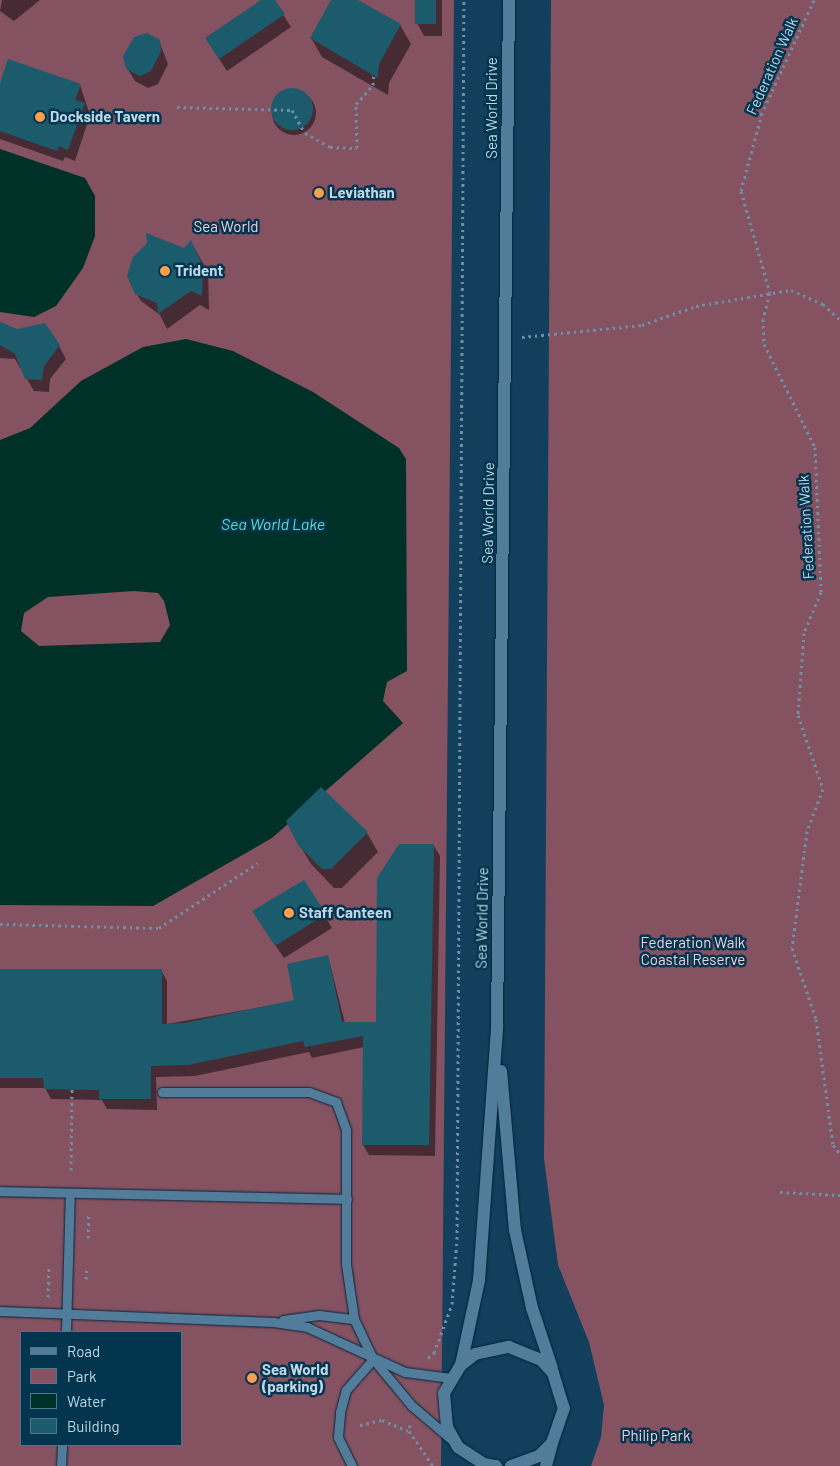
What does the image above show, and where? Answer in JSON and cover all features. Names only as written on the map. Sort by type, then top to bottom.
[{"type":"street","name":"Sea World Drive","points":[[461,1364],[478,1280],[497,1026],[507,338],[509,0]]},
{"type":"street","name":"Sea World Drive","points":[[497,1026],[516,1230],[532,1308],[564,1408],[552,1443]]},
{"type":"street","points":[[462,1466],[443,1410],[451,1378],[461,1364],[491,1348],[509,1347],[542,1360],[553,1373]]},
{"type":"street","points":[[511,1466],[539,1456],[552,1443]]},
{"type":"street","points":[[546,1466],[552,1443]]},
{"type":"street","points":[[456,1444],[484,1464],[496,1466]]},
{"type":"lane","points":[[162,1092],[310,1092],[336,1102],[346,1130],[346,1264],[354,1319],[373,1359],[415,1408],[456,1444]]},
{"type":"lane","points":[[0,1191],[347,1199]]},
{"type":"lane","points":[[66,1331],[70,1193]]},
{"type":"lane","points":[[0,1311],[273,1322],[307,1327],[373,1359],[418,1374],[451,1378]]},
{"type":"lane","points":[[273,1322],[319,1315],[354,1319]]},
{"type":"lane","points":[[352,1466],[338,1437],[340,1412],[346,1390],[373,1359]]},
{"type":"lane","points":[[61,1466],[62,1446]]},
{"type":"path","points":[[418,1374],[420,1361],[434,1353],[446,1328],[452,1304],[457,1239],[464,0]]},
{"type":"path","name":"Federation Walk","points":[[814,0],[762,113],[742,191],[770,293],[763,319],[764,344],[815,447],[821,592],[804,633],[798,715],[823,789],[807,830],[792,948],[816,1019],[832,1145],[840,1154]]},
{"type":"path","points":[[177,106],[292,110],[305,133],[330,147],[357,148],[356,104],[373,85],[374,73]]},
{"type":"path","points":[[507,338],[642,325],[696,306],[791,290],[823,304],[840,320]]},
{"type":"path","points":[[0,924],[159,928],[258,863]]},
{"type":"path","points":[[71,1170],[72,1089]]},
{"type":"path","points":[[780,1192],[840,1195]]},
{"type":"path","points":[[88,1238],[90,1212]]},
{"type":"path","points":[[48,1298],[49,1266]]},
{"type":"path","points":[[409,1431],[415,1408]]},
{"type":"path","points":[[360,1426],[382,1420],[409,1431],[433,1466]]},
{"type":"green space","name":"Sea World","points":[[0,0],[454,0],[441,1466],[0,1466]]},
{"type":"green space","name":"Federation Walk Coastal Reserve","points":[[551,0],[840,0],[840,1466],[591,1466],[601,1437],[604,1405],[589,1342],[558,1265],[544,1159]]},
{"type":"water","points":[[0,149],[85,178],[95,196],[95,236],[83,268],[56,306],[34,317],[0,312]]},
{"type":"water","name":"Sea World Lake","points":[[186,339],[233,351],[313,392],[399,448],[406,459],[407,671],[387,682],[383,701],[403,723],[272,838],[153,906],[0,905],[0,440],[30,428],[81,381],[143,347]],"holes":[[[134,591],[158,593],[164,601],[170,625],[160,642],[39,646],[21,631],[24,613],[48,597]]]},
{"type":"building","points":[[261,0],[275,0],[285,14],[219,59],[205,38]]},
{"type":"building","points":[[331,0],[358,0],[401,24],[379,64],[378,78],[310,38]]},
{"type":"building","points":[[415,0],[436,0],[436,24],[415,24]]},
{"type":"building","points":[[147,33],[160,40],[161,51],[151,71],[140,76],[126,69],[123,56],[134,37]]},
{"type":"building","name":"Dockside Tavern","points":[[8,59],[81,84],[75,100],[85,103],[68,150],[59,146],[57,151],[0,131],[0,83]]},
{"type":"building","points":[[296,88],[304,91],[310,97],[313,109],[310,121],[304,127],[288,130],[280,127],[274,121],[271,105],[274,97],[280,91]]},
{"type":"building","name":"Trident","points":[[146,233],[184,248],[191,240],[203,266],[202,296],[191,291],[158,314],[157,303],[135,294],[127,276],[133,257],[147,243]]},
{"type":"building","points":[[0,322],[17,329],[45,323],[60,345],[44,366],[42,380],[25,379],[15,354],[0,345]]},
{"type":"building","points":[[321,787],[368,832],[331,869],[322,869],[298,845],[286,821]]},
{"type":"building","points":[[399,844],[434,844],[429,1145],[362,1145],[363,1036],[305,1047],[303,1041],[188,1065],[151,1066],[151,1099],[99,1099],[99,1090],[44,1089],[43,1078],[0,1078],[0,969],[162,969],[162,1024],[185,1023],[294,1000],[287,964],[328,955],[342,1022],[376,1022],[377,878]]},
{"type":"building","name":"Staff Canteen","points":[[304,880],[326,914],[275,946],[252,911]]},
{"type":"place","name":"Dockside Tavern","points":[[40,117]]},
{"type":"place","name":"Leviathan","points":[[319,193]]},
{"type":"place","name":"Trident","points":[[165,271]]},
{"type":"place","name":"Staff Canteen","points":[[289,913]]},
{"type":"place","name":"Sea World (parking)","points":[[252,1378]]},
{"type":"park label","name":"Philip Park","points":[[656,1436]]}]
